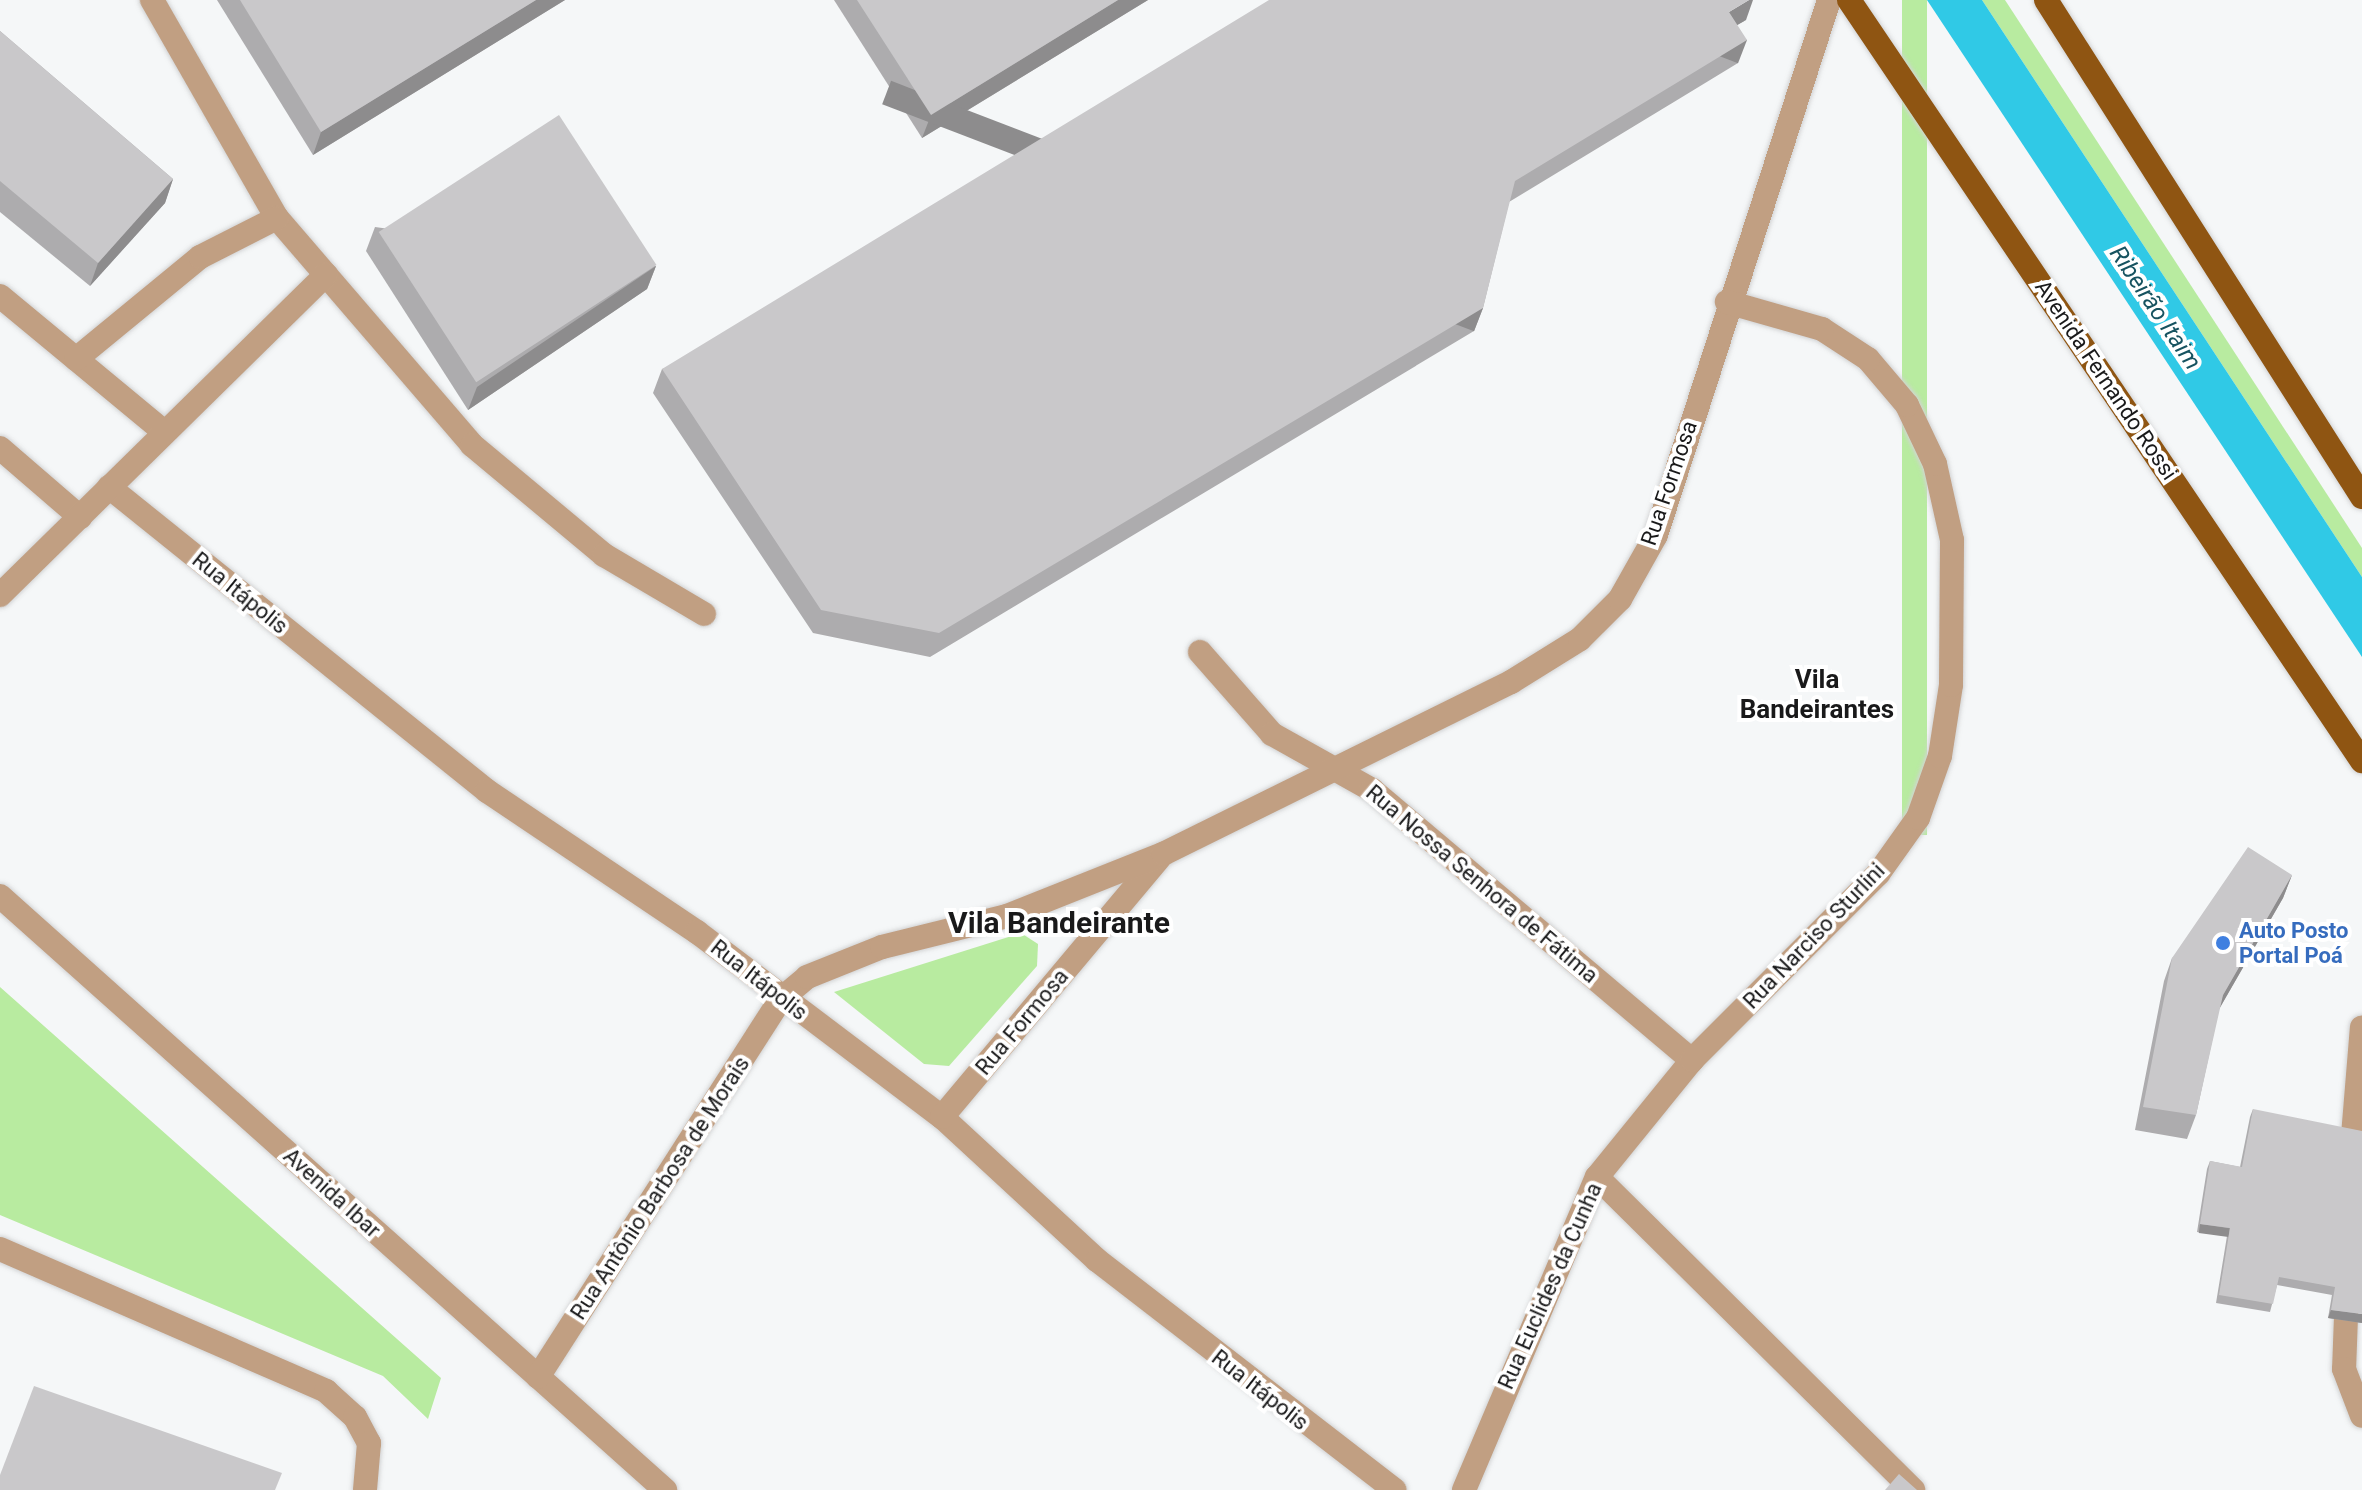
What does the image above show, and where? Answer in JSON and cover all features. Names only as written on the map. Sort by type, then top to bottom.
[{"type":"main road","name":"Avenida Fernando Rossi","points":[[1849,0],[2362,761]]},
{"type":"main road","points":[[2046,0],[2362,497]]},
{"type":"street","points":[[152,0],[277,218],[472,445],[604,555],[704,614]]},
{"type":"street","name":"Rua Formosa","points":[[781,999],[831,965],[1007,916],[1163,854],[1511,682],[1580,639],[1620,599],[1656,535],[1727,302],[1829,0]]},
{"type":"street","points":[[76,359],[200,257],[277,218]]},
{"type":"street","points":[[0,595],[163,431],[326,275]]},
{"type":"street","points":[[0,296],[163,431]]},
{"type":"street","name":"Rua Narciso Sturlini","points":[[1692,1060],[1878,874],[1918,818],[1940,756],[1951,685],[1952,540],[1935,464],[1907,405],[1868,359],[1822,329],[1727,302]]},
{"type":"street","points":[[0,448],[80,517]]},
{"type":"street","name":"Rua Itápolis","points":[[109,487],[487,791],[697,932],[781,999],[942,1117],[1097,1260],[1395,1490]]},
{"type":"street","name":"Rua Nossa Senhora de Fátima","points":[[1200,652],[1272,734],[1333,769],[1414,824],[1692,1060]]},
{"type":"street","name":"Rua Formosa","points":[[942,1117],[1163,854]]},
{"type":"street","name":"Avenida Ibar","points":[[0,896],[665,1490]]},
{"type":"street","name":"Rua Antônio Barbosa de Morais","points":[[538,1377],[781,999]]},
{"type":"street","points":[[2350,1195],[2362,1027]]},
{"type":"street","name":"Rua Euclides da Cunha","points":[[1464,1490],[1597,1177],[1692,1060]]},
{"type":"street","points":[[1597,1177],[1913,1490]]},
{"type":"street","points":[[0,1249],[326,1391],[355,1417],[369,1443],[365,1490]]},
{"type":"street","points":[[2348,1258],[2344,1369],[2362,1416]]},
{"type":"green space","points":[[1902,0],[1927,0],[1927,835],[1902,835]]},
{"type":"green space","points":[[1982,0],[2005,0],[2362,548],[2362,577]]},
{"type":"green space","points":[[1021,933],[1038,944],[1037,966],[949,1066],[924,1064],[834,992]]},
{"type":"green space","points":[[0,987],[441,1378],[428,1419],[383,1376],[0,1215]]},
{"type":"water","name":"Ribeirão Itaim","points":[[1927,0],[1982,0],[2362,577],[2362,657]]},
{"type":"building","points":[[240,0],[536,0],[321,132]]},
{"type":"building","points":[[857,0],[1118,0],[931,115]]},
{"type":"building","points":[[1269,0],[1749,0],[1729,12],[1747,40],[1515,181],[1483,308],[939,633],[821,610],[662,369]]},
{"type":"building","points":[[0,31],[173,179],[98,263],[0,181]]},
{"type":"building","points":[[559,115],[656,265],[476,382],[379,232]]},
{"type":"building","points":[[2248,847],[2292,875],[2223,995],[2196,1115],[2143,1107],[2172,958]]},
{"type":"building","points":[[2253,1109],[2362,1131],[2362,1314],[2331,1310],[2335,1287],[2279,1277],[2273,1304],[2219,1295],[2230,1228],[2200,1224],[2210,1161],[2242,1167]]},
{"type":"building","points":[[34,1386],[282,1473],[275,1490],[0,1490],[0,1475]]},
{"type":"building","points":[[1899,1474],[1917,1490],[1885,1490]]},
{"type":"place","name":"Auto Posto Portal Poá","points":[[2223,943]]},
{"type":"district","name":"Vila Bandeirantes","points":[[1817,695]]},
{"type":"district","name":"Vila Bandeirante","points":[[1059,923]]}]
